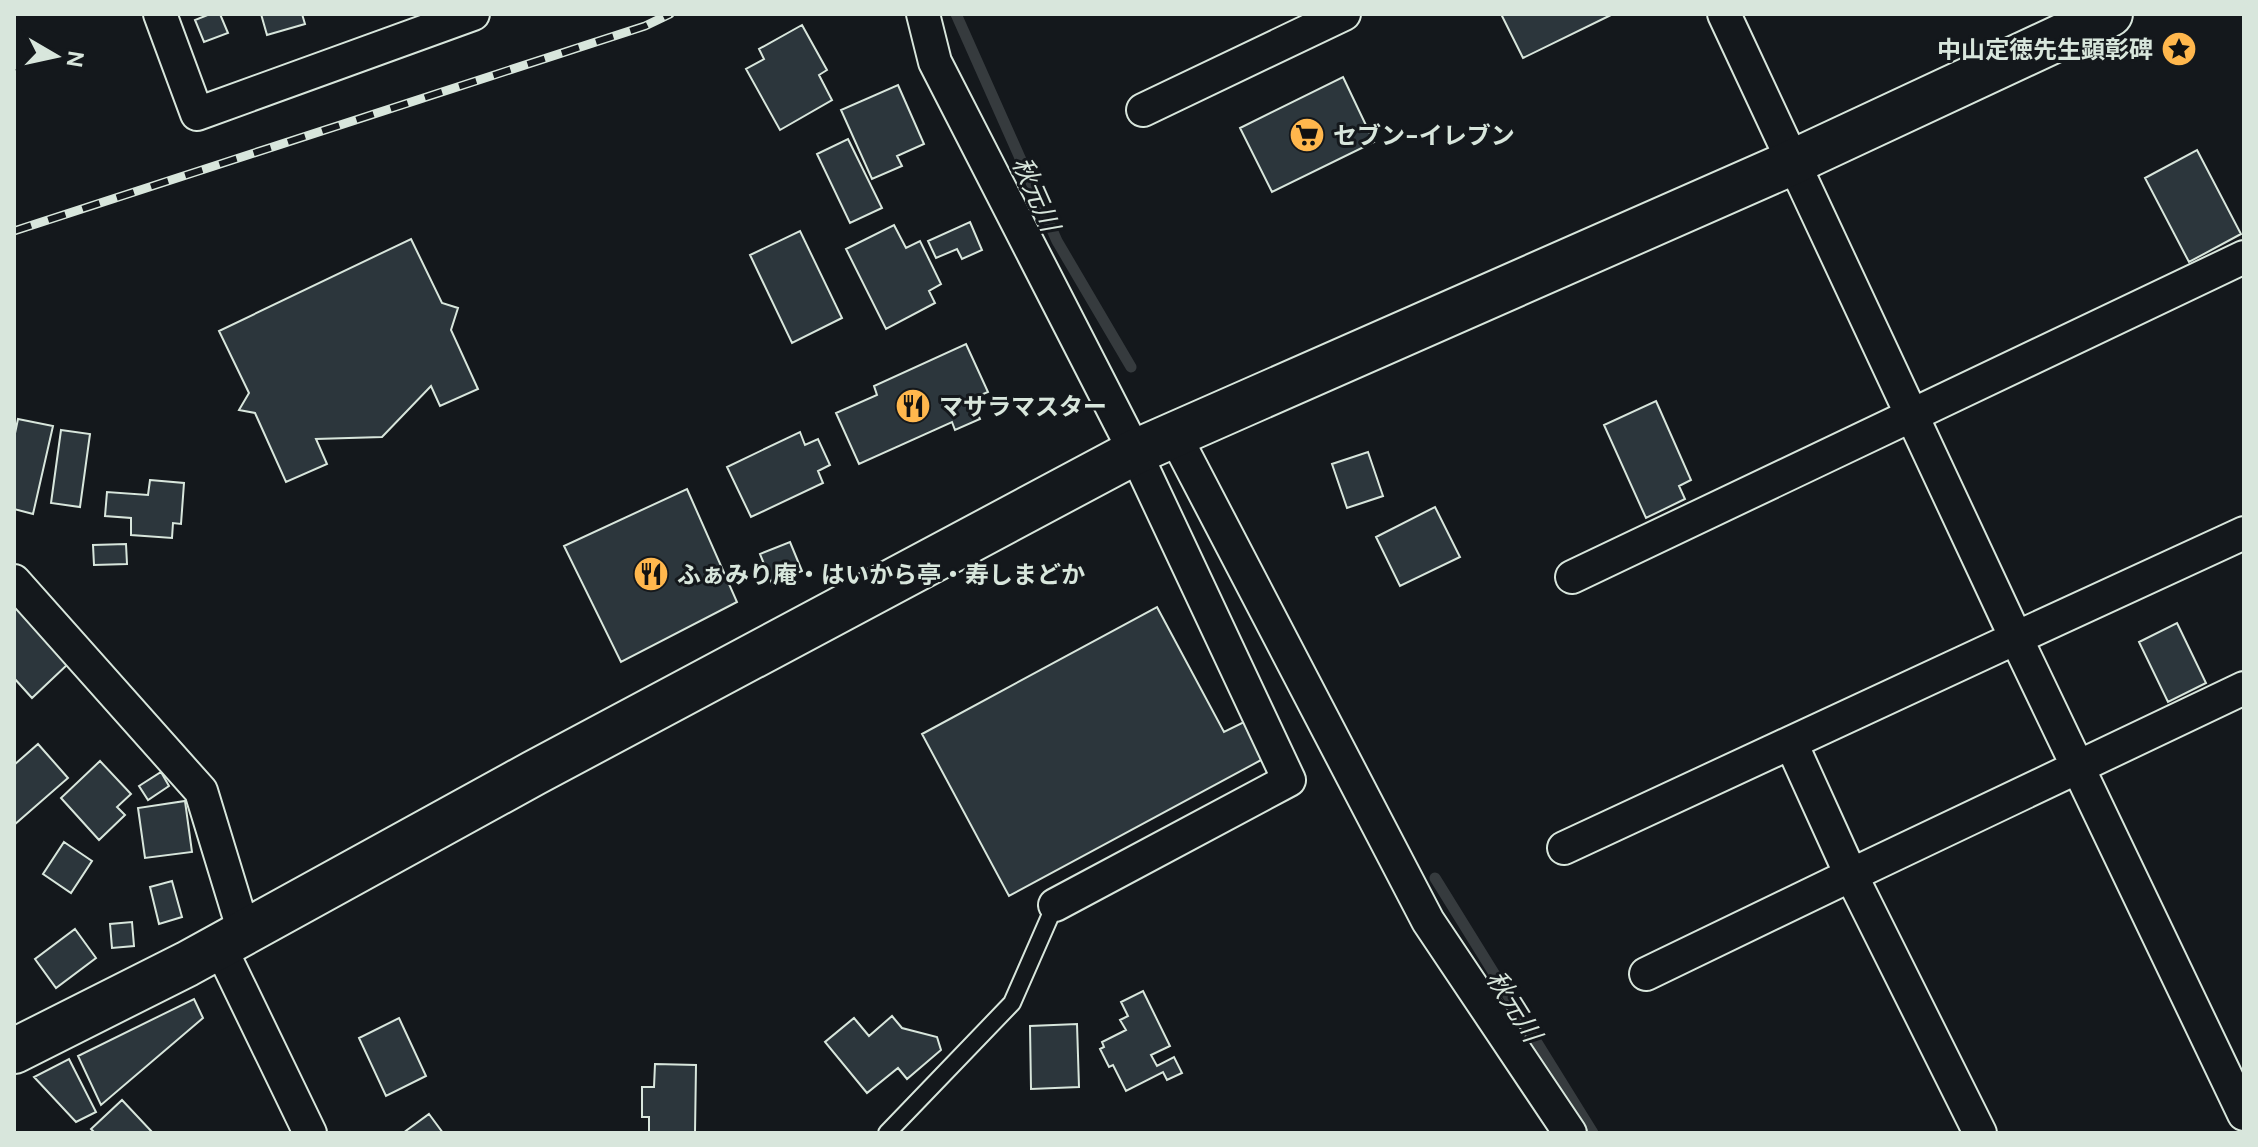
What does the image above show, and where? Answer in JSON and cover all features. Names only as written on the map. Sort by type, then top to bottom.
[{"type":"street","points":[[160,14],[197,114],[473,14]]},
{"type":"street","points":[[923,14],[935,62],[1135,452],[1289,780],[1055,905]]},
{"type":"street","points":[[1143,110],[1344,14]]},
{"type":"street","points":[[1724,14],[2077,768],[2244,1114]]},
{"type":"street","points":[[14,1051],[187,964],[534,773],[1135,452],[1793,162],[2110,14]]},
{"type":"street","points":[[1572,577],[2244,257]]},
{"type":"street","points":[[1174,434],[1428,921],[1570,1133]]},
{"type":"street","points":[[1564,848],[2244,533]]},
{"type":"street","points":[[14,581],[201,791],[231,939],[310,1133]]},
{"type":"street","points":[[1646,974],[2244,688]]},
{"type":"street","points":[[1791,743],[1851,875],[1980,1133]]},
{"type":"lane","points":[[887,1133],[1012,1003],[1055,905]]},
{"type":"building","points":[[220,14],[228,33],[204,42],[195,20]]},
{"type":"building","points":[[261,14],[302,14],[305,24],[267,35]]},
{"type":"building","points":[[1501,14],[1613,14],[1523,58]]},
{"type":"building","points":[[802,25],[827,70],[819,75],[832,100],[780,130],[746,69],[764,59],[759,49]]},
{"type":"building","name":"セブン-イレブン","points":[[1343,77],[1374,142],[1272,192],[1240,128]]},
{"type":"building","points":[[898,85],[924,144],[897,156],[902,166],[872,179],[841,110]]},
{"type":"building","points":[[848,139],[882,208],[850,223],[817,154]]},
{"type":"building","points":[[2197,150],[2241,234],[2189,262],[2145,178]]},
{"type":"building","points":[[970,222],[982,250],[962,259],[957,249],[936,258],[928,241]]},
{"type":"building","points":[[894,225],[906,248],[920,241],[941,284],[929,291],[935,303],[886,329],[846,249]]},
{"type":"building","points":[[800,231],[842,318],[792,343],[750,255]]},
{"type":"building","points":[[411,239],[442,303],[458,308],[451,330],[478,389],[440,406],[431,386],[382,437],[316,439],[327,464],[286,482],[255,413],[239,410],[249,393],[219,331]]},
{"type":"building","name":"マサラマスター","points":[[966,344],[988,392],[971,399],[980,419],[955,430],[952,422],[859,464],[836,413],[877,395],[874,386]]},
{"type":"building","points":[[1656,401],[1691,480],[1679,486],[1685,499],[1646,518],[1604,425]]},
{"type":"building","points":[[18,419],[53,426],[33,514],[14,509],[14,438]]},
{"type":"building","points":[[61,430],[90,434],[80,507],[51,503]]},
{"type":"building","points":[[800,432],[805,445],[818,439],[830,465],[818,471],[823,483],[751,517],[727,467]]},
{"type":"building","points":[[1368,452],[1383,496],[1347,508],[1332,464]]},
{"type":"building","points":[[150,480],[184,483],[181,524],[173,523],[172,538],[131,535],[131,518],[105,516],[107,492],[148,495]]},
{"type":"building","name":"ふぁみり庵・はいから亭・寿しまどか","points":[[687,489],[737,602],[621,662],[564,546]]},
{"type":"building","points":[[1435,507],[1460,557],[1400,586],[1376,537]]},
{"type":"building","points":[[790,542],[802,571],[772,584],[760,554]]},
{"type":"building","points":[[126,544],[127,564],[94,565],[93,545]]},
{"type":"building","points":[[15,606],[68,664],[32,698],[14,678]]},
{"type":"building","points":[[1157,607],[1224,732],[1244,722],[1263,759],[1009,896],[922,734]]},
{"type":"building","points":[[2177,623],[2206,683],[2168,702],[2139,642]]},
{"type":"building","points":[[38,744],[68,778],[14,825],[14,765]]},
{"type":"building","points":[[100,761],[131,794],[117,807],[125,815],[99,840],[61,798]]},
{"type":"building","points":[[161,772],[169,786],[148,800],[139,786]]},
{"type":"building","points":[[185,801],[192,852],[145,858],[138,808]]},
{"type":"building","points":[[64,842],[92,861],[71,893],[43,874]]},
{"type":"building","points":[[172,881],[182,917],[159,924],[150,887]]},
{"type":"building","points":[[132,922],[134,946],[112,948],[110,924]]},
{"type":"building","points":[[75,929],[96,958],[56,988],[35,959]]},
{"type":"building","points":[[1143,991],[1170,1046],[1151,1055],[1157,1066],[1174,1057],[1182,1073],[1167,1080],[1163,1072],[1126,1091],[1113,1065],[1109,1067],[1100,1049],[1104,1047],[1102,1042],[1126,1030],[1120,1020],[1128,1016],[1121,1002]]},
{"type":"building","points":[[194,999],[203,1018],[101,1105],[78,1056]]},
{"type":"building","points":[[892,1016],[902,1028],[937,1037],[941,1050],[907,1079],[898,1068],[867,1093],[825,1042],[854,1018],[869,1036]]},
{"type":"building","points":[[399,1018],[426,1076],[386,1096],[359,1038]]},
{"type":"building","points":[[1077,1024],[1079,1087],[1031,1089],[1030,1026]]},
{"type":"building","points":[[69,1059],[96,1112],[76,1122],[34,1077]]},
{"type":"building","points":[[655,1064],[696,1065],[695,1133],[649,1133],[649,1117],[642,1117],[642,1087],[654,1087]]},
{"type":"building","points":[[122,1100],[153,1133],[95,1133],[91,1129]]},
{"type":"building","points":[[429,1114],[443,1133],[403,1133]]},
{"type":"waterway","name":"秋元川","points":[[956,14],[1057,241],[1131,367]]},
{"type":"waterway","name":"秋元川","points":[[1435,878],[1593,1133]]},
{"type":"railway","points":[[14,231],[645,26],[670,14]]},
{"type":"place","name":"中山定徳先生顕彰碑","points":[[2179,49]]},
{"type":"place","name":"セブン-イレブン","points":[[1307,135]]},
{"type":"place","name":"マサラマスター","points":[[913,406]]},
{"type":"place","name":"ふぁみり庵・はいから亭・寿しまどか","points":[[651,574]]}]
